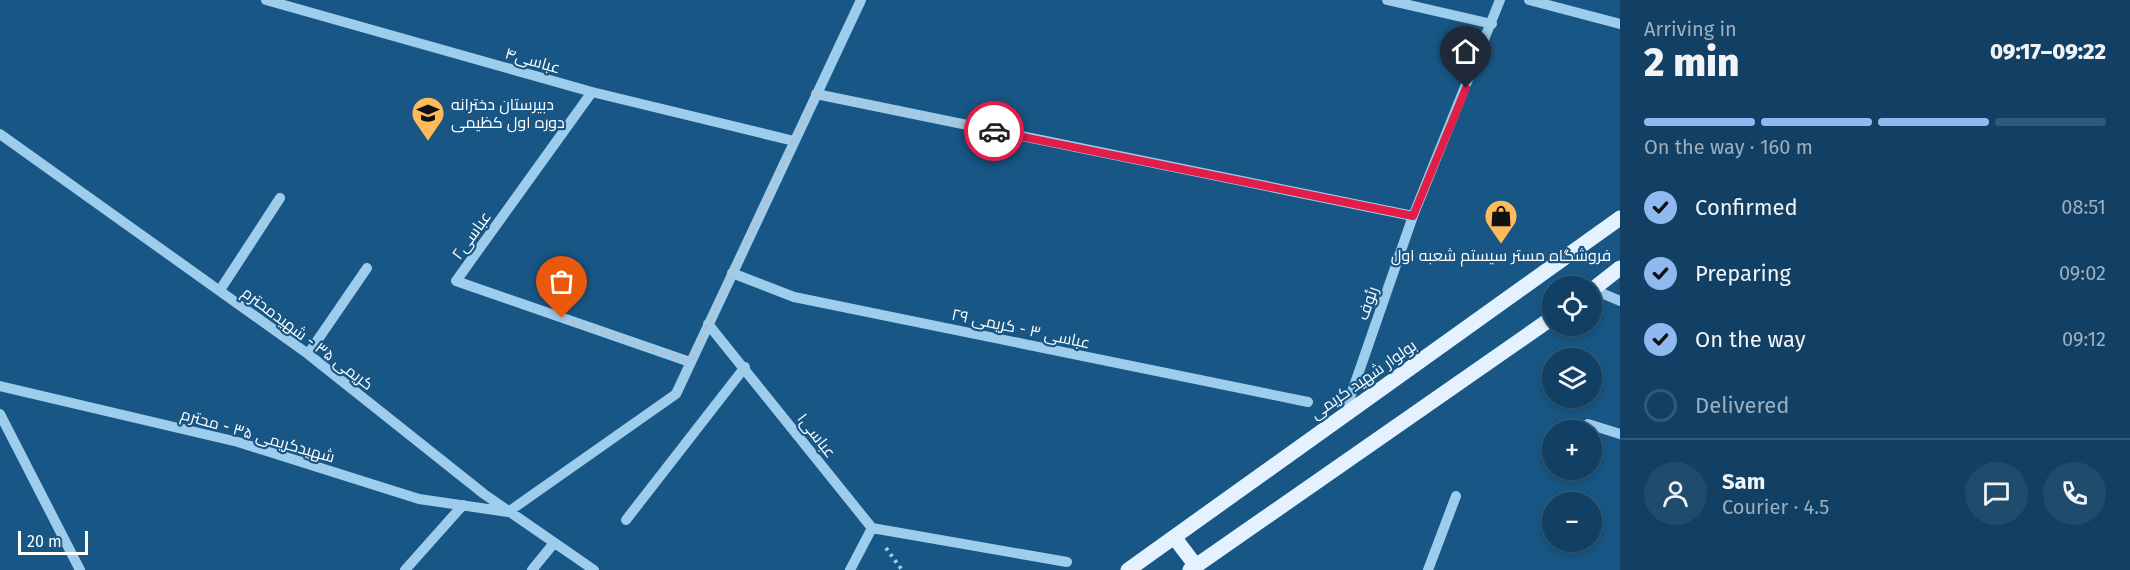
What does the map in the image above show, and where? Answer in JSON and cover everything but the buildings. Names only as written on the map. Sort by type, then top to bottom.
[{"type":"main road","name":"بولوار شهید کریمی","points":[[1128,570],[1620,218]]},
{"type":"main road","points":[[1602,282],[1620,268]]},
{"type":"main road","points":[[1174,537],[1193,568],[1542,325]]},
{"type":"street","name":"عباسی۴","points":[[266,0],[592,92],[794,141]]},
{"type":"street","points":[[508,512],[676,393],[861,0]]},
{"type":"street","points":[[1387,0],[1492,24]]},
{"type":"street","name":"رئوف","points":[[1344,415],[1413,216],[1500,0]]},
{"type":"street","points":[[1529,0],[1620,24]]},
{"type":"street","name":"عباسی۲","points":[[592,92],[456,281],[690,362]]},
{"type":"street","points":[[816,94],[1413,216]]},
{"type":"street","name":"کریمی ۳۵ - شهیدمحترم","points":[[0,134],[308,354],[430,453],[508,512],[594,570]]},
{"type":"street","points":[[220,290],[280,198]]},
{"type":"street","points":[[308,354],[368,268]]},
{"type":"street","name":"عباسی ۳ - کریمی ۲۹","points":[[732,273],[794,297],[1308,402]]},
{"type":"street","points":[[1602,293],[1620,301]]},
{"type":"street","name":"عباسی۱","points":[[708,324],[746,368],[872,528]]},
{"type":"street","points":[[626,520],[746,368]]},
{"type":"street","name":"شهیدکریمی ۳۵ - محترم","points":[[0,386],[238,442],[419,498],[508,512]]},
{"type":"street","points":[[0,414],[80,570]]},
{"type":"street","points":[[1602,428],[1620,434]]},
{"type":"street","points":[[1428,570],[1456,496]]},
{"type":"street","points":[[405,570],[463,505]]},
{"type":"street","points":[[850,570],[872,528],[1067,562]]},
{"type":"street","points":[[532,570],[554,543]]},
{"type":"way so far","points":[[562,318],[690,362],[816,94],[994,131]]},
{"type":"place","name":"دبیرستان دخترانه دوره اول کظیمی","points":[[428,142]]},
{"type":"place","name":"فروشگاه مستر سیستم شعبه اول","points":[[1501,245]]},
{"type":"route","points":[[994,131],[1413,216],[1466,88]]}]
